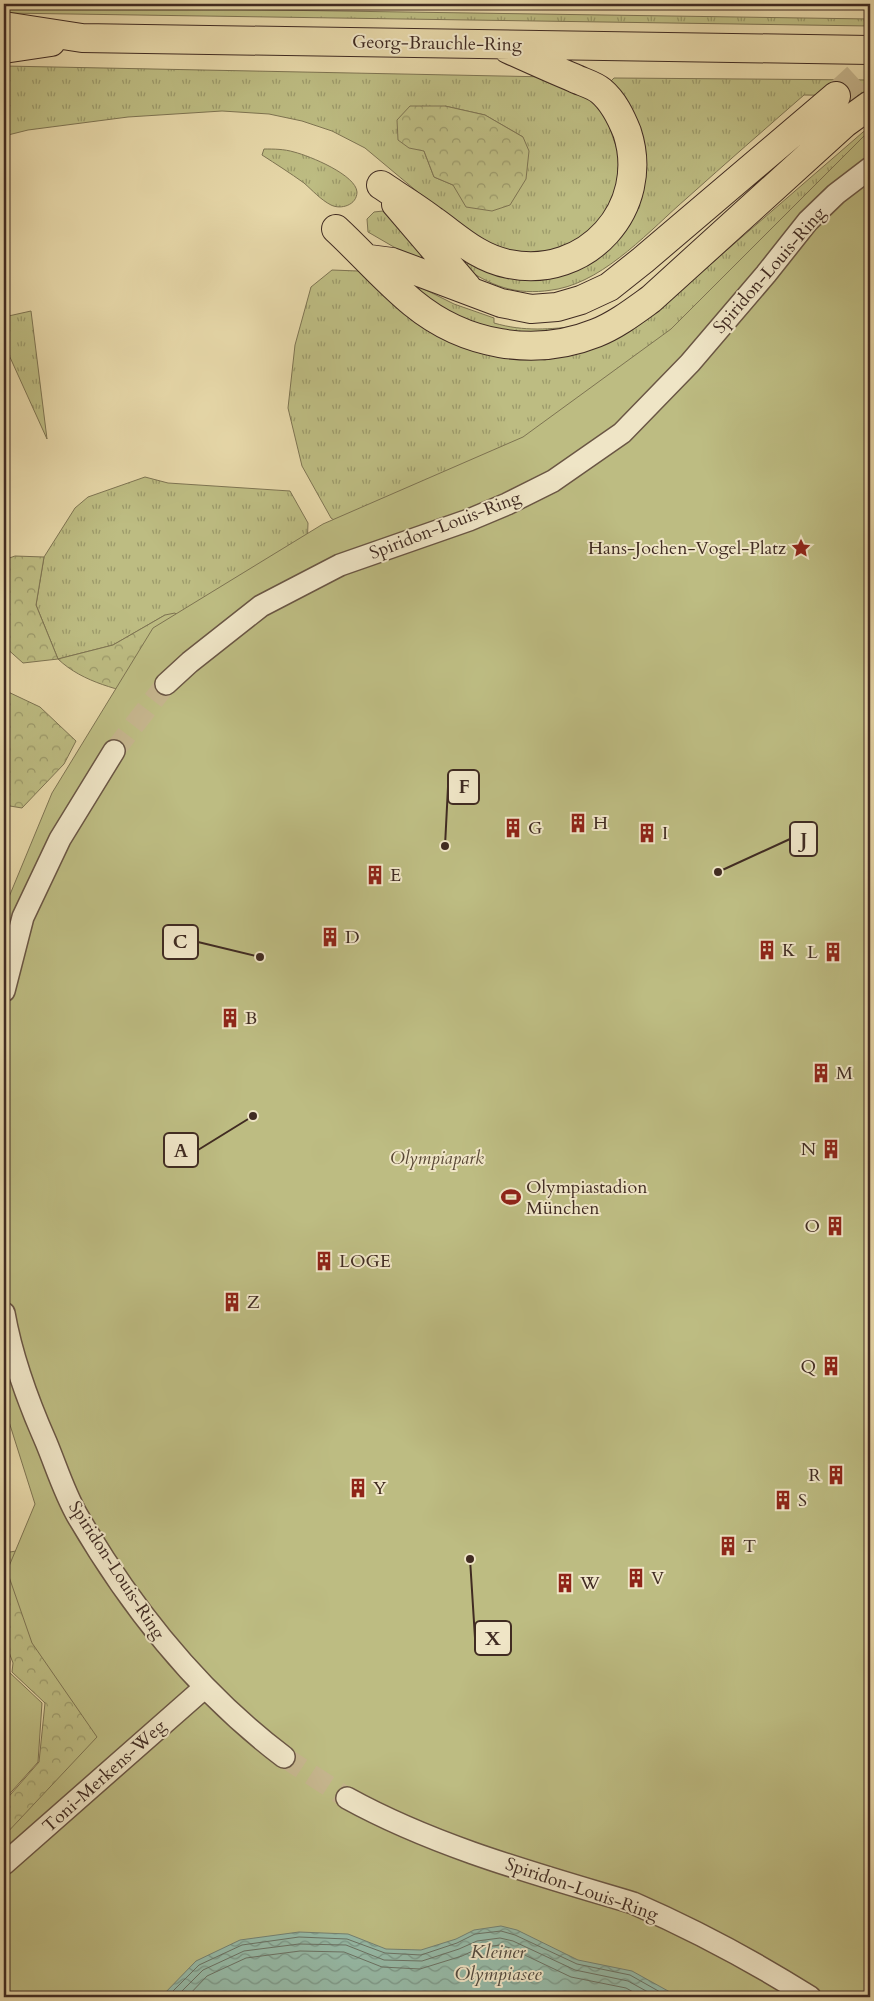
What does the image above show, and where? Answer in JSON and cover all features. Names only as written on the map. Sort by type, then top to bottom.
[{"type":"highway","name":"Georg-Brauchle-Ring","points":[[4,26],[82,38],[870,50]]},
{"type":"highway","points":[[4,48],[82,38]]},
{"type":"highway","points":[[468,290],[420,235],[381,185],[434,221],[470,249],[508,264],[530,267],[551,266],[573,258],[594,245],[610,229],[627,199],[632,177],[632,149],[622,118],[600,90],[498,44]]},
{"type":"highway","points":[[369,259],[392,262],[501,303],[531,309],[557,307],[573,302],[609,286],[836,96]]},
{"type":"highway","points":[[336,229],[369,259],[383,277],[414,304],[439,321],[462,333],[488,342],[516,346],[539,346],[573,341],[619,322],[651,299],[845,123],[870,105]]},
{"type":"street","name":"Spiridon-Louis-Ring","points":[[166,684],[190,662],[261,606],[340,565],[469,520],[507,504],[553,481],[622,433],[690,363],[766,274],[808,220],[836,194],[870,168]]},
{"type":"street","points":[[4,991],[23,917],[60,839],[114,751]]},
{"type":"street","name":"Spiridon-Louis-Ring","points":[[4,1313],[21,1384],[76,1513],[165,1645],[204,1688],[247,1730],[284,1757]]},
{"type":"street","name":"Toni-Merkens-Weg","points":[[4,1864],[204,1688]]},
{"type":"street","name":"Spiridon-Louis-Ring","points":[[347,1798],[379,1816],[436,1840],[633,1903],[752,1962],[810,1997]]},
{"type":"green space","points":[[4,6],[870,19],[870,26],[4,13]]},
{"type":"green space","points":[[4,66],[550,77],[586,93],[606,117],[622,164],[618,187],[595,232],[549,257],[504,255],[456,224],[365,148],[332,131],[302,121],[269,114],[222,111],[128,117],[28,130],[4,136]],"holes":[[[445,106],[485,115],[523,137],[453,185],[434,177],[424,151]]]},
{"type":"green space","points":[[614,78],[870,80],[870,92],[865,96],[804,95],[643,238],[611,264],[594,275],[576,283],[545,291],[520,291],[498,286],[465,268],[468,263],[502,276],[535,279],[635,208],[608,84]]},
{"type":"green space","points":[[410,106],[445,106],[485,115],[523,137],[529,151],[526,179],[510,205],[492,211],[466,207],[453,185],[434,177],[424,151],[409,148],[398,140],[397,120]]},
{"type":"green space","points":[[870,126],[870,157],[689,345],[355,535],[331,518],[302,466],[288,408],[295,345],[311,287],[332,270],[358,271],[411,319],[480,353],[545,360],[608,342],[667,302]]},
{"type":"green space","name":"Olympiapark","points":[[870,130],[870,1997],[4,1997],[4,1836],[97,1737],[32,1643],[7,1571],[35,1504],[4,1406],[4,909],[52,793],[153,628],[323,524],[523,437],[671,329]]},
{"type":"green space","points":[[264,149],[294,152],[331,167],[349,179],[355,186],[357,192],[354,200],[344,207],[327,203],[304,183],[262,155]]},
{"type":"green space","points":[[383,211],[420,252],[422,258],[418,261],[368,232],[367,219],[374,212]]},
{"type":"green space","points":[[420,287],[454,304],[494,318],[494,323],[505,326],[537,329],[581,326],[535,337],[471,326],[417,291]]},
{"type":"green space","points":[[31,311],[47,439],[4,344],[4,317]]},
{"type":"green space","points":[[145,477],[168,483],[290,491],[308,523],[307,551],[197,637],[165,615],[113,645],[58,659],[36,605],[44,557],[75,508],[88,497]]},
{"type":"green space","points":[[15,556],[44,557],[36,605],[58,659],[23,663],[4,646],[4,560]]},
{"type":"green space","points":[[175,613],[197,637],[152,698],[90,680],[58,659],[113,645],[165,615]]},
{"type":"green space","points":[[4,690],[40,707],[76,741],[64,764],[22,808],[4,805]]},
{"type":"green space","points":[[16,1551],[33,1593],[119,1731],[4,1849],[4,1802],[39,1762],[45,1703],[12,1672],[13,1663],[4,1639],[4,1553]]},
{"type":"green space","points":[[4,1649],[10,1661],[9,1672],[42,1703],[38,1762],[4,1800]]},
{"type":"water","name":"Kleiner Olympiasee","points":[[501,1926],[517,1930],[578,1960],[632,1971],[679,1997],[161,1997],[196,1961],[240,1940],[299,1932],[348,1934],[386,1949],[421,1950],[456,1939],[474,1930]]},
{"type":"tunnel","points":[[836,96],[870,65]]},
{"type":"tunnel","points":[[114,751],[166,684]]},
{"type":"tunnel","points":[[284,1757],[347,1798]]},
{"type":"place","name":"Hans-Jochen-Vogel-Platz","points":[[801,548]]},
{"type":"place","name":"H","points":[[578,823]]},
{"type":"place","name":"G","points":[[513,828]]},
{"type":"place","name":"I","points":[[647,833]]},
{"type":"place","name":"F","points":[[445,846]]},
{"type":"place","name":"J","points":[[718,872]]},
{"type":"place","name":"E","points":[[375,875]]},
{"type":"place","name":"D","points":[[330,937]]},
{"type":"place","name":"K","points":[[767,950]]},
{"type":"place","name":"L","points":[[833,952]]},
{"type":"place","name":"C","points":[[260,957]]},
{"type":"place","name":"B","points":[[230,1018]]},
{"type":"place","name":"M","points":[[821,1073]]},
{"type":"place","name":"A","points":[[253,1116]]},
{"type":"place","name":"N","points":[[831,1149]]},
{"type":"place","name":"Olympiastadion München","points":[[511,1197]]},
{"type":"place","name":"O","points":[[835,1226]]},
{"type":"place","name":"LOGE","points":[[324,1261]]},
{"type":"place","name":"Z","points":[[232,1302]]},
{"type":"place","name":"Q","points":[[831,1366]]},
{"type":"place","name":"R","points":[[836,1475]]},
{"type":"place","name":"Y","points":[[358,1488]]},
{"type":"place","name":"S","points":[[783,1500]]},
{"type":"place","name":"T","points":[[728,1546]]},
{"type":"place","name":"X","points":[[470,1559]]},
{"type":"place","name":"V","points":[[636,1578]]},
{"type":"place","name":"W","points":[[565,1583]]}]
